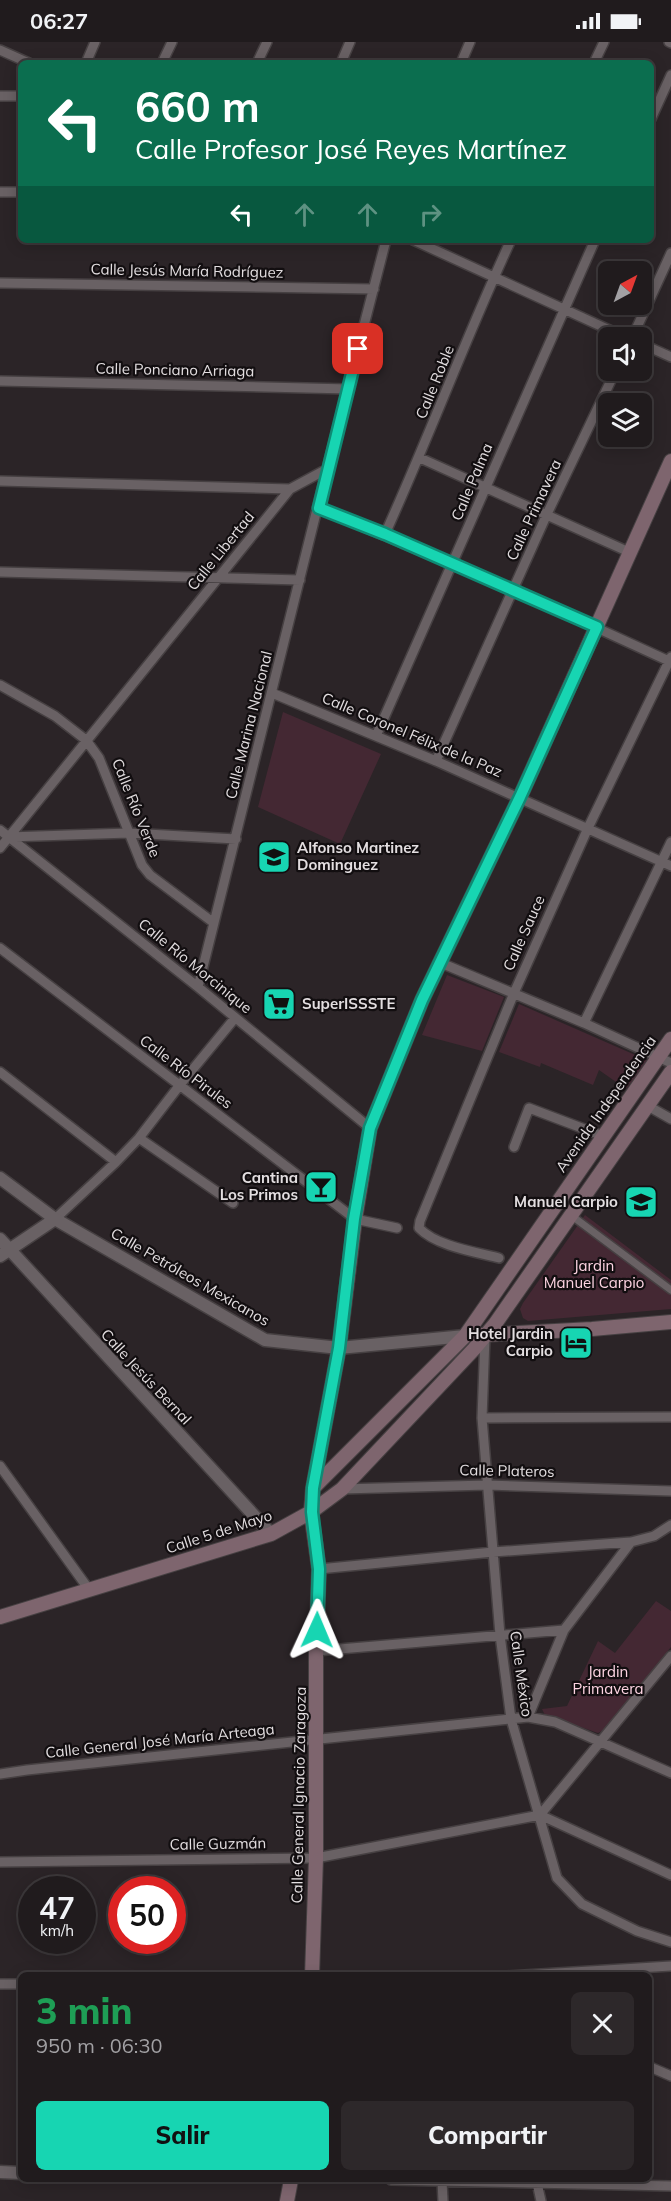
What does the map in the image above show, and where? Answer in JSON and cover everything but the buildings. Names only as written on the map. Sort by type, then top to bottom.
[{"type":"main road","name":"Calle General Ignacio Zaragoza","points":[[312,1972],[316,1858],[318,1739],[316,1651],[319,1569],[312,1512],[313,1488],[339,1348],[354,1219],[370,1128],[422,1000],[520,797],[670,465]]},
{"type":"main road","name":"Avenida Independencia","points":[[465,1336],[671,1039]]},
{"type":"main road","points":[[485,1335],[572,1216],[671,1072]]},
{"type":"main road","name":"Calle Petróleos Mexicanos","points":[[465,1336],[671,1322]]},
{"type":"main road","name":"Calle 5 de Mayo","points":[[1,1615],[90,1591],[271,1534],[312,1512],[342,1489],[485,1335]]},
{"type":"main road","points":[[313,1488],[465,1336]]},
{"type":"main road","points":[[287,2201],[291,2182]]},
{"type":"street","points":[[87,60],[95,42]]},
{"type":"street","points":[[163,60],[172,42]]},
{"type":"street","points":[[258,60],[267,42]]},
{"type":"street","points":[[342,60],[350,42]]},
{"type":"street","points":[[462,60],[470,42]]},
{"type":"street","points":[[595,60],[604,42]]},
{"type":"street","points":[[3,47],[24,60]]},
{"type":"street","points":[[654,112],[671,75]]},
{"type":"street","points":[[0,96],[18,96]]},
{"type":"street","points":[[0,192],[18,192]]},
{"type":"street","points":[[327,469],[385,243]]},
{"type":"street","points":[[419,243],[603,327]]},
{"type":"street","name":"Calle Roble","points":[[385,534],[420,458],[510,243]]},
{"type":"street","name":"Calle Palma","points":[[376,736],[594,243]]},
{"type":"street","points":[[637,327],[671,253]]},
{"type":"street","name":"Calle Jesús María Rodríguez","points":[[0,283],[374,289]]},
{"type":"street","points":[[652,348],[671,357]]},
{"type":"street","name":"Calle Ponciano Arriaga","points":[[0,381],[348,389]]},
{"type":"street","name":"Calle Primavera","points":[[436,761],[547,514],[611,381]]},
{"type":"street","points":[[420,458],[629,552]]},
{"type":"street","name":"Calle Libertad","points":[[0,848],[4,836],[220,578],[290,489],[327,469]]},
{"type":"street","name":"Calle Marina Nacional","points":[[198,987],[327,469]]},
{"type":"street","points":[[0,481],[290,489]]},
{"type":"street","points":[[319,508],[385,534],[670,660]]},
{"type":"street","points":[[0,572],[300,580]]},
{"type":"street","name":"Calle Sauce","points":[[499,1258],[452,1246],[424,1234],[419,1228],[420,1221],[514,993],[588,828],[670,660]]},
{"type":"street","name":"Calle Río Verde","points":[[0,685],[55,716],[86,740],[99,758],[142,865],[150,875],[214,923]]},
{"type":"street","name":"Calle Coronel Félix de la Paz","points":[[272,693],[520,797],[667,864]]},
{"type":"street","name":"Calle Río Morcinique","points":[[0,830],[4,836],[198,987],[370,1128]]},
{"type":"street","points":[[4,836],[129,833],[236,839]]},
{"type":"street","points":[[584,1023],[667,864],[671,842]]},
{"type":"street","name":"Calle Río Pirules","points":[[0,948],[354,1219]]},
{"type":"street","points":[[441,963],[584,1023],[671,1063]]},
{"type":"street","points":[[4,1253],[55,1219],[116,1162],[139,1138],[235,1018]]},
{"type":"street","points":[[0,1072],[116,1162]]},
{"type":"street","points":[[648,1106],[671,1119]]},
{"type":"street","points":[[514,1147],[529,1108],[603,1136]]},
{"type":"street","points":[[139,1138],[233,1203]]},
{"type":"street","name":"Calle Petróleos Mexicanos","points":[[0,1178],[55,1219],[265,1340],[339,1348],[465,1336]]},
{"type":"street","points":[[572,1216],[671,1290]]},
{"type":"street","points":[[354,1219],[397,1228]]},
{"type":"street","name":"Calle Jesús Bernal","points":[[0,1239],[4,1253],[271,1534]]},
{"type":"street","name":"Calle México","points":[[485,1335],[482,1418],[500,1635],[511,1719],[557,1878],[582,1904],[637,1931],[671,1942]]},
{"type":"street","points":[[482,1418],[671,1418]]},
{"type":"street","points":[[0,1466],[90,1591]]},
{"type":"street","name":"Calle Plateros","points":[[342,1489],[487,1485],[671,1491]]},
{"type":"street","points":[[319,1569],[493,1552],[631,1542],[654,1536],[671,1525]]},
{"type":"street","points":[[528,1717],[564,1630],[631,1542]]},
{"type":"street","points":[[316,1651],[564,1630]]},
{"type":"street","points":[[671,1656],[540,1815],[671,1875]]},
{"type":"street","points":[[661,1668],[671,1672]]},
{"type":"street","name":"Calle General José María Arteaga","points":[[0,1774],[528,1717],[555,1722],[671,1773]]},
{"type":"street","name":"Calle Guzmán","points":[[0,1862],[316,1858],[540,1815]]},
{"type":"street","points":[[573,1972],[671,1966]]},
{"type":"street","points":[[0,1984],[18,1984]]},
{"type":"street","points":[[652,2068],[671,2076]]},
{"type":"street","points":[[0,2172],[18,2173]]},
{"type":"street","points":[[442,2182],[443,2201]]},
{"type":"street","points":[[490,2182],[671,2186]]},
{"type":"street","points":[[537,2183],[541,2201]]},
{"type":"green space","points":[[283,712],[381,754],[340,844],[258,807]]},
{"type":"green space","points":[[447,975],[504,997],[482,1051],[422,1035]]},
{"type":"green space","points":[[519,1004],[649,1061],[626,1089],[599,1070],[593,1085],[541,1063],[540,1067],[499,1052]]},
{"type":"green space","name":"Jardin Manuel Carpio","points":[[585,1215],[671,1280],[671,1309],[528,1321],[523,1318],[520,1309],[523,1303]]},
{"type":"green space","name":"Jardin Primavera","points":[[656,1601],[671,1611],[671,1647],[604,1730],[598,1733],[545,1715],[542,1709],[567,1706],[598,1641],[615,1653]]},
{"type":"place","name":"Alfonso Martinez Dominguez","points":[[274,857]]},
{"type":"place","name":"SuperISSSTE","points":[[279,1004]]},
{"type":"place","name":"Cantina Los Primos","points":[[321,1187]]},
{"type":"place","name":"Manuel Carpio","points":[[641,1202]]},
{"type":"place","name":"Hotel Jardin Carpio","points":[[576,1343]]},
{"type":"route","points":[[317,1630],[319,1569],[312,1512],[313,1488],[339,1348],[354,1219],[370,1128],[422,1000],[520,797],[597,627],[385,534],[319,508],[358,349]]}]
